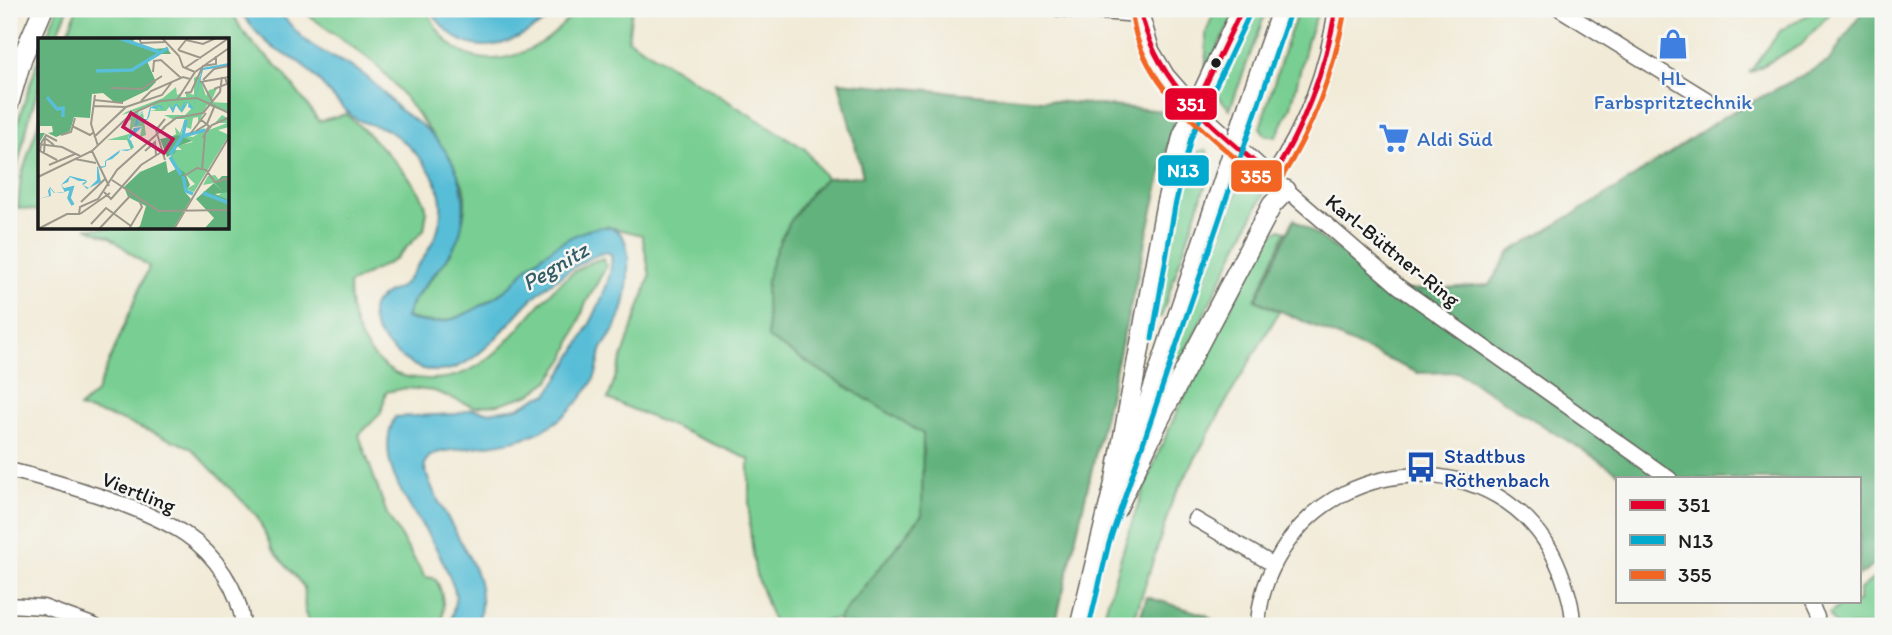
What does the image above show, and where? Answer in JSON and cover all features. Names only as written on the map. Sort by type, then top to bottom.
[{"type":"main road","points":[[9,103],[22,58],[43,9]]},
{"type":"main road","points":[[1080,626],[1135,380],[1166,204],[1183,135],[1242,9]]},
{"type":"main road","points":[[1101,541],[1282,9]]},
{"type":"main road","points":[[1101,541],[1159,420],[1272,205],[1279,184]]},
{"type":"street","points":[[1059,9],[1140,12]]},
{"type":"street","points":[[1279,184],[1316,92],[1336,9]]},
{"type":"street","points":[[1560,9],[1706,99]]},
{"type":"street","name":"Karl-Büttner-Ring","points":[[1140,12],[1157,58],[1174,85],[1279,184],[1398,286],[1667,477]]},
{"type":"street","name":"Viertling","points":[[9,470],[70,487],[148,515],[186,535],[228,579],[236,594],[243,626]]},
{"type":"street","points":[[1258,626],[1262,602],[1274,565],[1305,521],[1326,503],[1350,489],[1380,479],[1409,476],[1439,476],[1459,480],[1482,488],[1515,508],[1554,555],[1569,593],[1573,626]]},
{"type":"street","points":[[1195,519],[1274,565]]},
{"type":"street","points":[[1811,604],[1817,622]]},
{"type":"street","points":[[9,605],[43,607],[95,626]]},
{"type":"green space","points":[[57,9],[68,9],[56,38],[46,38]]},
{"type":"green space","points":[[77,9],[231,9],[241,29],[282,71],[319,121],[346,114],[379,145],[415,186],[426,208],[424,230],[394,260],[349,284],[353,318],[361,339],[374,357],[398,375],[427,379],[456,376],[481,364],[502,347],[559,284],[580,268],[604,258],[606,267],[586,303],[565,358],[549,381],[531,394],[499,404],[474,407],[434,391],[406,388],[386,392],[381,413],[359,435],[387,514],[425,577],[434,578],[440,588],[443,608],[441,626],[310,626],[305,613],[304,587],[272,549],[257,516],[190,447],[118,419],[79,408],[96,393],[149,267],[110,237],[89,229],[229,229],[229,38],[66,38]]},
{"type":"green space","points":[[300,9],[427,9],[437,28],[462,52],[477,58],[494,59],[529,50],[547,39],[579,9],[632,9],[628,39],[805,149],[826,178],[810,193],[768,338],[923,434],[922,515],[838,619],[796,626],[775,626],[755,571],[749,521],[749,459],[608,399],[650,276],[642,235],[606,226],[469,313],[438,322],[406,317],[417,296],[447,258],[458,237],[463,220],[464,189],[438,143],[383,72]]},
{"type":"green space","points":[[1215,9],[1238,9],[1206,69],[1206,33]]},
{"type":"green space","points":[[1252,9],[1267,9],[1230,109],[1213,92]]},
{"type":"green space","points":[[1299,9],[1319,9],[1308,39],[1291,107],[1276,137],[1265,135],[1260,128]]},
{"type":"green space","points":[[1818,9],[1834,9],[1801,45],[1749,73],[1781,30]]},
{"type":"green space","points":[[1864,9],[1883,9],[1883,559],[1860,575],[1860,477],[1626,477],[1457,372],[1418,373],[1256,300],[1294,219],[1397,291],[1489,285],[1510,252],[1619,187],[1723,117],[1828,62]]},
{"type":"green space","points":[[38,60],[38,89],[9,201],[9,149]]},
{"type":"green space","points":[[839,82],[1176,112],[1055,626],[840,626],[838,619],[922,515],[923,434],[768,338],[767,282],[775,253],[788,225],[826,178],[863,176]]},
{"type":"green space","points":[[38,124],[38,211],[18,208],[21,177]]},
{"type":"green space","points":[[1207,150],[1211,169],[1161,317],[1155,317],[1186,159],[1195,152]]},
{"type":"green space","points":[[1244,175],[1264,193],[1184,355],[1178,360],[1172,355]]},
{"type":"green space","points":[[1280,229],[1286,231],[1255,300],[1279,312],[1173,499],[1132,626],[1101,626],[1134,518],[1170,426],[1270,236]]},
{"type":"green space","points":[[1883,571],[1883,626],[1836,626],[1829,614],[1842,604],[1860,604],[1860,589]]},
{"type":"green space","points":[[1147,597],[1206,615],[1219,626],[1137,626]]},
{"type":"water","name":"Pegnitz","points":[[238,9],[276,9],[312,45],[360,72],[399,109],[422,125],[453,163],[464,203],[460,233],[449,256],[410,306],[406,318],[437,322],[473,310],[508,288],[541,256],[586,230],[601,227],[614,229],[624,238],[628,266],[623,306],[617,325],[601,351],[593,382],[573,407],[557,422],[521,439],[436,453],[429,457],[425,464],[431,486],[478,578],[481,602],[477,626],[450,626],[456,596],[454,588],[439,553],[395,478],[388,448],[389,432],[395,417],[457,414],[471,409],[488,412],[518,408],[547,395],[577,347],[598,306],[611,268],[611,254],[606,252],[597,255],[553,281],[527,304],[495,339],[461,365],[444,371],[425,370],[405,360],[380,336],[373,322],[372,311],[379,299],[405,283],[436,235],[441,202],[435,180],[406,143],[383,128],[353,117],[302,65],[266,42]]},
{"type":"water","points":[[430,9],[470,9],[492,20],[504,18],[519,9],[563,9],[511,41],[477,46],[461,40],[445,28]]},
{"type":"transit line","name":"351","points":[[1140,9],[1159,61],[1174,83],[1209,122],[1272,177]]},
{"type":"transit line","name":"351","points":[[1195,107],[1242,9]]},
{"type":"transit line","name":"351","points":[[1272,177],[1304,117],[1320,75],[1336,9]]},
{"type":"transit line","name":"355","points":[[1131,11],[1137,38],[1146,60],[1174,101],[1210,136],[1266,184],[1272,186],[1279,182],[1291,162],[1321,99],[1335,56],[1345,10]]},
{"type":"transit line","name":"N13","points":[[1089,626],[1109,543],[1290,12]]},
{"type":"transit line","name":"N13","points":[[1152,339],[1175,206],[1191,138],[1250,13]]},
{"type":"place","name":"HL Farbspritztechnik","points":[[1673,44]]},
{"type":"place","name":"Aldi Süd","points":[[1394,138]]},
{"type":"place","name":"Stadtbus Röthenbach","points":[[1421,467]]}]
